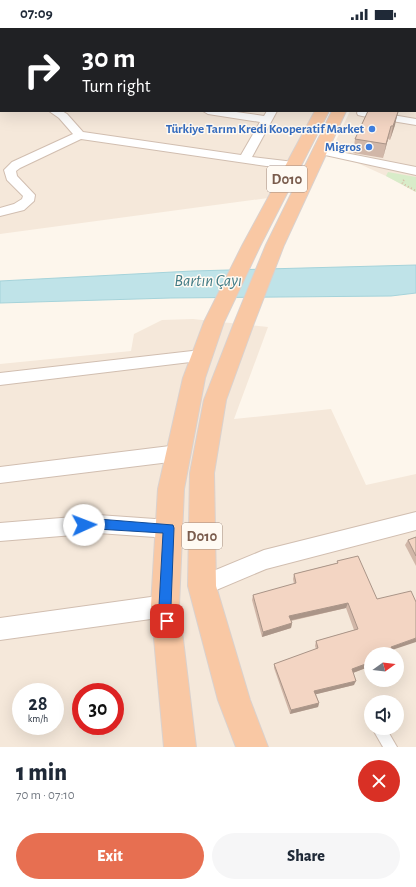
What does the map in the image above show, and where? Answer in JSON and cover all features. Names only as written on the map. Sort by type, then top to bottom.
[{"type":"highway","name":"D010","points":[[180,747],[165,606],[171,489],[194,378],[214,322],[251,246],[321,112]]},
{"type":"highway","name":"D010","points":[[252,747],[234,700],[202,586],[202,473],[215,400],[244,323],[275,245],[339,112]]},
{"type":"street","points":[[57,112],[63,116],[80,135]]},
{"type":"street","points":[[220,112],[270,116],[245,159]]},
{"type":"street","points":[[362,113],[416,122]]},
{"type":"street","points":[[0,212],[19,207],[28,201],[29,195],[12,177],[10,170],[16,165],[80,135],[294,166]]},
{"type":"street","points":[[320,151],[413,175]]},
{"type":"street","points":[[0,379],[202,356]]},
{"type":"street","points":[[0,475],[178,453]]},
{"type":"street","points":[[202,586],[264,560],[416,521]]},
{"type":"street","points":[[0,532],[98,524],[169,528]]},
{"type":"street","points":[[0,629],[165,606]]},
{"type":"lane","points":[[382,735],[390,747]]},
{"type":"path","points":[[413,175],[402,182],[416,191]]},
{"type":"shaded area","points":[[0,112],[314,112],[268,198],[0,234]]},
{"type":"shaded area","points":[[350,112],[416,112],[416,192],[386,176],[331,151]]},
{"type":"shaded area","points":[[193,319],[268,327],[234,419],[331,409],[366,485],[416,474],[416,747],[0,747],[0,364],[131,351],[134,334],[162,320]]},
{"type":"green space","points":[[388,172],[416,177],[416,192],[386,176]]},
{"type":"water","name":"Bartın Çayı","points":[[416,265],[416,293],[391,296],[171,298],[0,303],[0,281],[192,271]]},
{"type":"building","points":[[368,112],[398,112],[393,126],[391,126],[386,144],[355,139]]},
{"type":"building","points":[[416,537],[416,556],[408,540]]},
{"type":"building","points":[[358,556],[377,599],[411,591],[416,602],[416,638],[391,647],[364,647],[364,665],[352,669],[356,681],[314,691],[319,703],[291,710],[274,664],[318,648],[316,641],[358,629],[348,603],[289,616],[292,623],[263,632],[253,595],[296,583],[294,574],[338,563],[337,561]]},
{"type":"place","name":"Türkiye Tarım Kredi Kooperatif Market","points":[[372,129]]},
{"type":"place","name":"Migros","points":[[369,147]]},
{"type":"route","points":[[84,525],[98,524],[169,528],[165,606],[167,621]]}]
